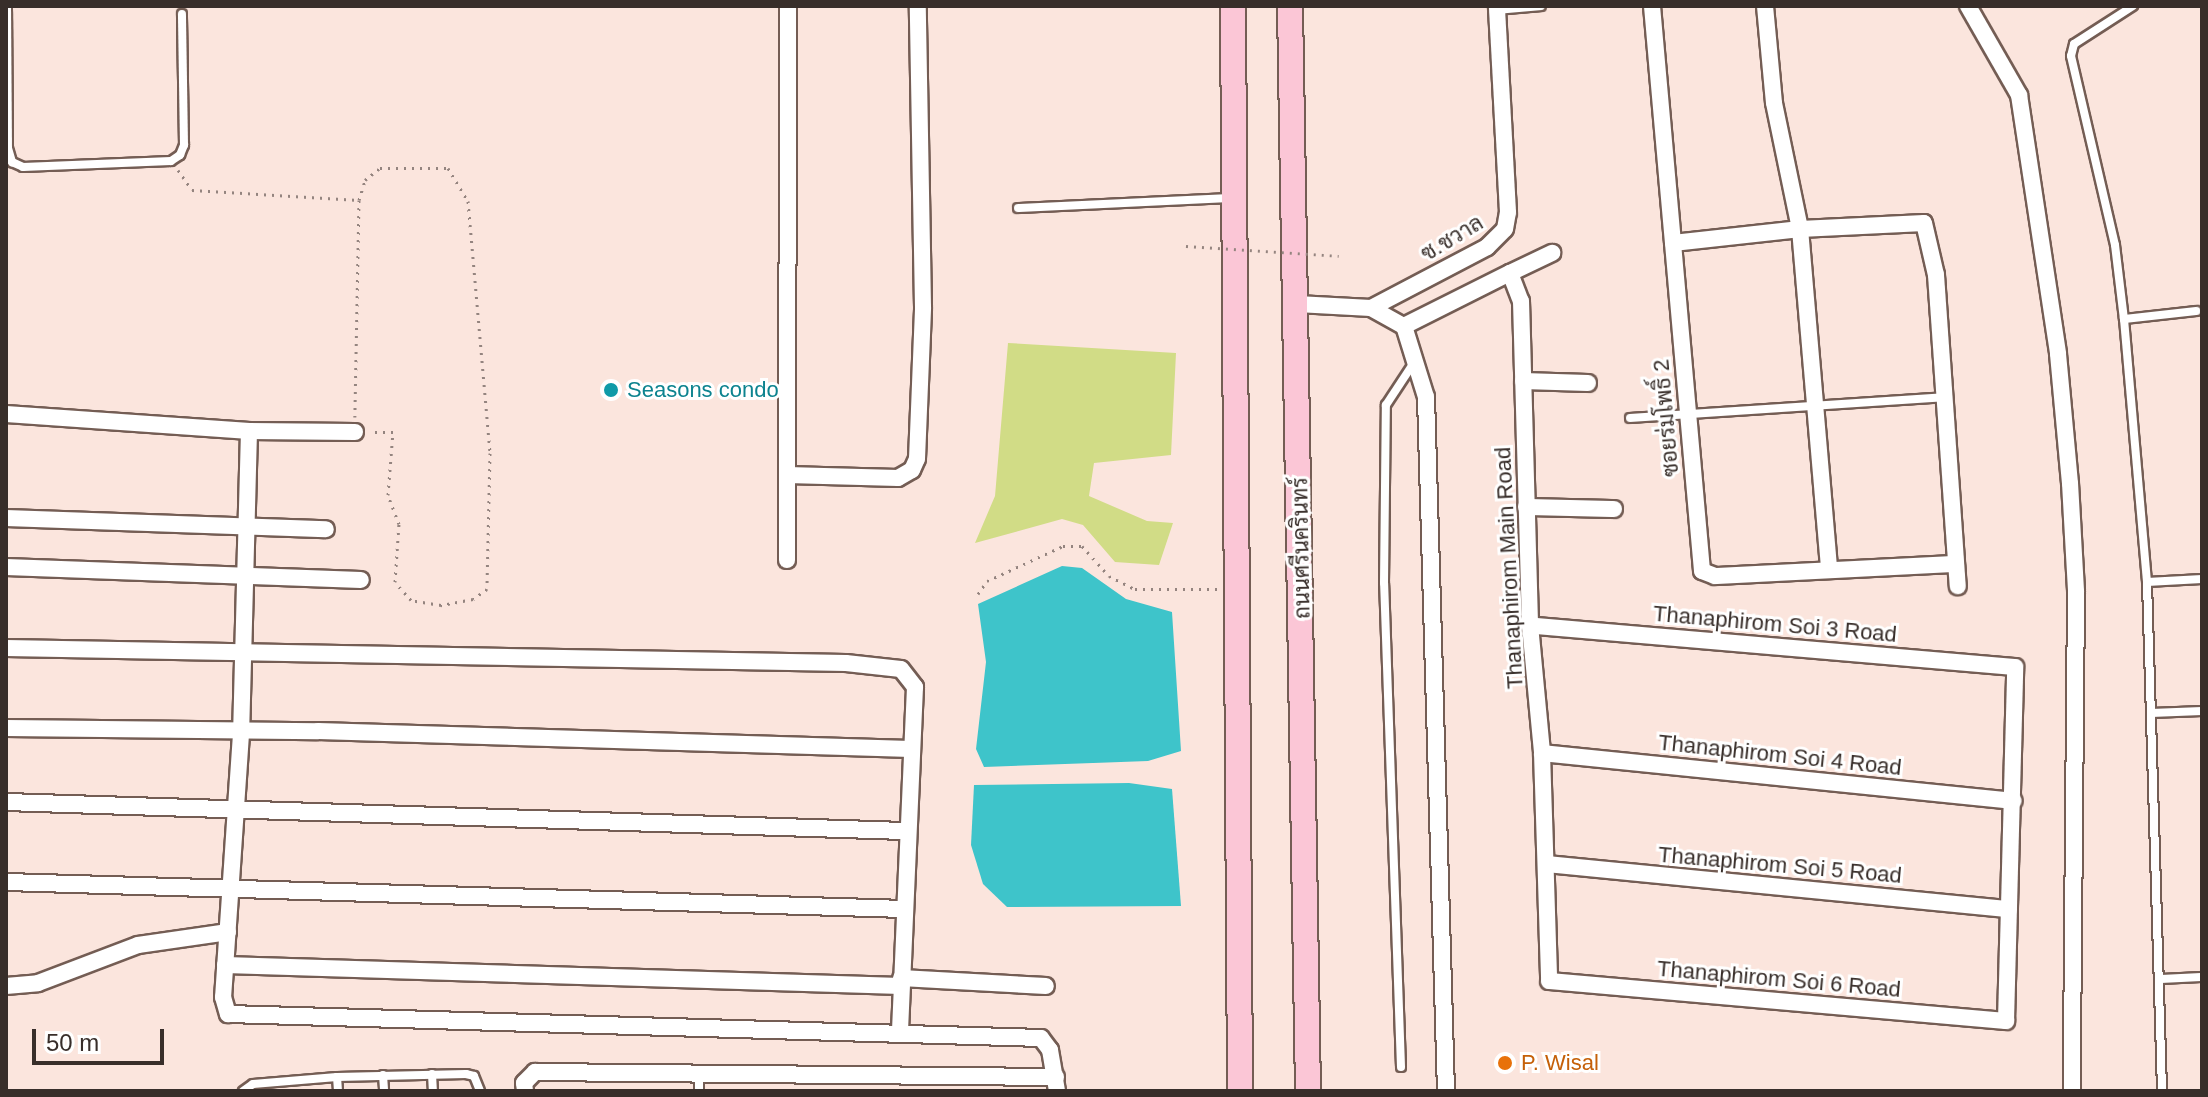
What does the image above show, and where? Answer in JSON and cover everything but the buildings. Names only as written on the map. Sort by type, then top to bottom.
[{"type":"main road","points":[[1233,6],[1240,1091]]},
{"type":"main road","name":"ถนนศรีนครินทร์","points":[[1290,6],[1308,1091]]},
{"type":"street","points":[[787,560],[788,6]]},
{"type":"street","points":[[787,475],[898,478],[912,470],[917,459],[923,253],[918,6]]},
{"type":"street","name":"ซอยร่มโพธิ์ 2","points":[[1652,6],[1702,571],[1715,576],[1955,564]]},
{"type":"street","points":[[1765,6],[1774,103],[1800,229],[1829,570]]},
{"type":"street","points":[[1968,6],[2019,95],[2054,327],[2070,483],[2076,592],[2072,1091]]},
{"type":"street","name":"ซ.ชวาล","points":[[1371,308],[1487,247],[1505,229],[1508,212],[1497,8]]},
{"type":"street","points":[[1673,243],[1800,229],[1924,223],[1936,275],[1958,586]]},
{"type":"street","points":[[1404,326],[1552,253]]},
{"type":"street","name":"Thanaphirom Main Road","points":[[1510,273],[1521,301],[1530,625],[1542,753],[1549,981]]},
{"type":"street","points":[[1297,304],[1371,308],[1404,326],[1417,359],[1426,397],[1446,1091]]},
{"type":"street","points":[[1523,381],[1588,383]]},
{"type":"street","points":[[6,414],[249,431],[355,432]]},
{"type":"street","points":[[249,431],[241,734],[225,965],[224,1008],[235,1018],[1041,1038],[1050,1050],[1056,1084],[699,1083],[535,1072],[524,1083],[525,1091]]},
{"type":"street","points":[[1526,507],[1614,509]]},
{"type":"street","points":[[6,518],[326,529]]},
{"type":"street","points":[[6,567],[245,573],[361,580]]},
{"type":"street","name":"Thanaphirom Soi 3 Road","points":[[1530,625],[2015,667],[2014,801]]},
{"type":"street","points":[[6,648],[846,663],[901,669],[915,687],[905,831],[900,1033]]},
{"type":"street","points":[[6,728],[241,734],[318,731],[911,749]]},
{"type":"street","name":"Thanaphirom Soi 4 Road","points":[[1542,753],[2014,801]]},
{"type":"street","points":[[2009,909],[2014,801]]},
{"type":"street","points":[[6,802],[237,807],[905,831]]},
{"type":"street","name":"Thanaphirom Soi 5 Road","points":[[1547,864],[2009,909]]},
{"type":"street","points":[[6,882],[905,909]]},
{"type":"street","name":"Thanaphirom Soi 6 Road","points":[[1549,981],[2006,1021],[2009,909]]},
{"type":"street","points":[[6,986],[38,983],[138,945],[228,932]]},
{"type":"street","points":[[225,965],[1046,986]]},
{"type":"lane","points":[[7,6],[12,162],[23,167],[171,161],[184,145],[182,14]]},
{"type":"lane","points":[[1497,8],[1541,6]]},
{"type":"lane","points":[[2133,6],[2074,44],[2071,56],[2115,245],[2124,319],[2147,582],[2162,1091]]},
{"type":"lane","points":[[1018,208],[1236,198]]},
{"type":"lane","points":[[2124,319],[2197,311]]},
{"type":"lane","points":[[1401,1067],[1384,583],[1386,405],[1417,359]]},
{"type":"lane","points":[[1630,418],[1943,397]]},
{"type":"lane","points":[[2147,582],[2202,579]]},
{"type":"lane","points":[[2151,713],[2202,711]]},
{"type":"lane","points":[[2160,979],[2202,977]]},
{"type":"lane","points":[[432,1074],[433,1091]]},
{"type":"lane","points":[[243,1091],[253,1084],[291,1086],[337,1077],[432,1074],[474,1076],[480,1091]]},
{"type":"lane","points":[[383,1075],[384,1091]]},
{"type":"lane","points":[[337,1077],[338,1091]]},
{"type":"path","points":[[171,161],[192,190],[359,200]]},
{"type":"path","points":[[380,168],[448,168],[468,201],[490,453],[487,589],[473,599],[441,605],[411,600],[395,582],[399,524],[388,495],[393,432],[355,432],[359,200],[365,180],[380,168]]},
{"type":"path","points":[[1186,246],[1339,256]]},
{"type":"path","points":[[978,594],[987,581],[1063,546],[1082,546],[1109,576],[1135,589],[1238,589]]},
{"type":"green space","points":[[1008,343],[1176,353],[1171,455],[1094,463],[1089,496],[1147,521],[1173,523],[1159,565],[1115,562],[1083,525],[1062,519],[975,543],[995,496]]},
{"type":"water","points":[[1062,566],[1082,568],[1126,599],[1172,612],[1181,751],[1148,761],[984,767],[976,749],[986,662],[978,604]]},
{"type":"water","points":[[1129,783],[1172,789],[1181,906],[1007,907],[983,884],[971,845],[974,785]]},
{"type":"place","name":"Seasons condo","points":[[611,390]]},
{"type":"place","name":"P. Wisal","points":[[1505,1063]]}]
